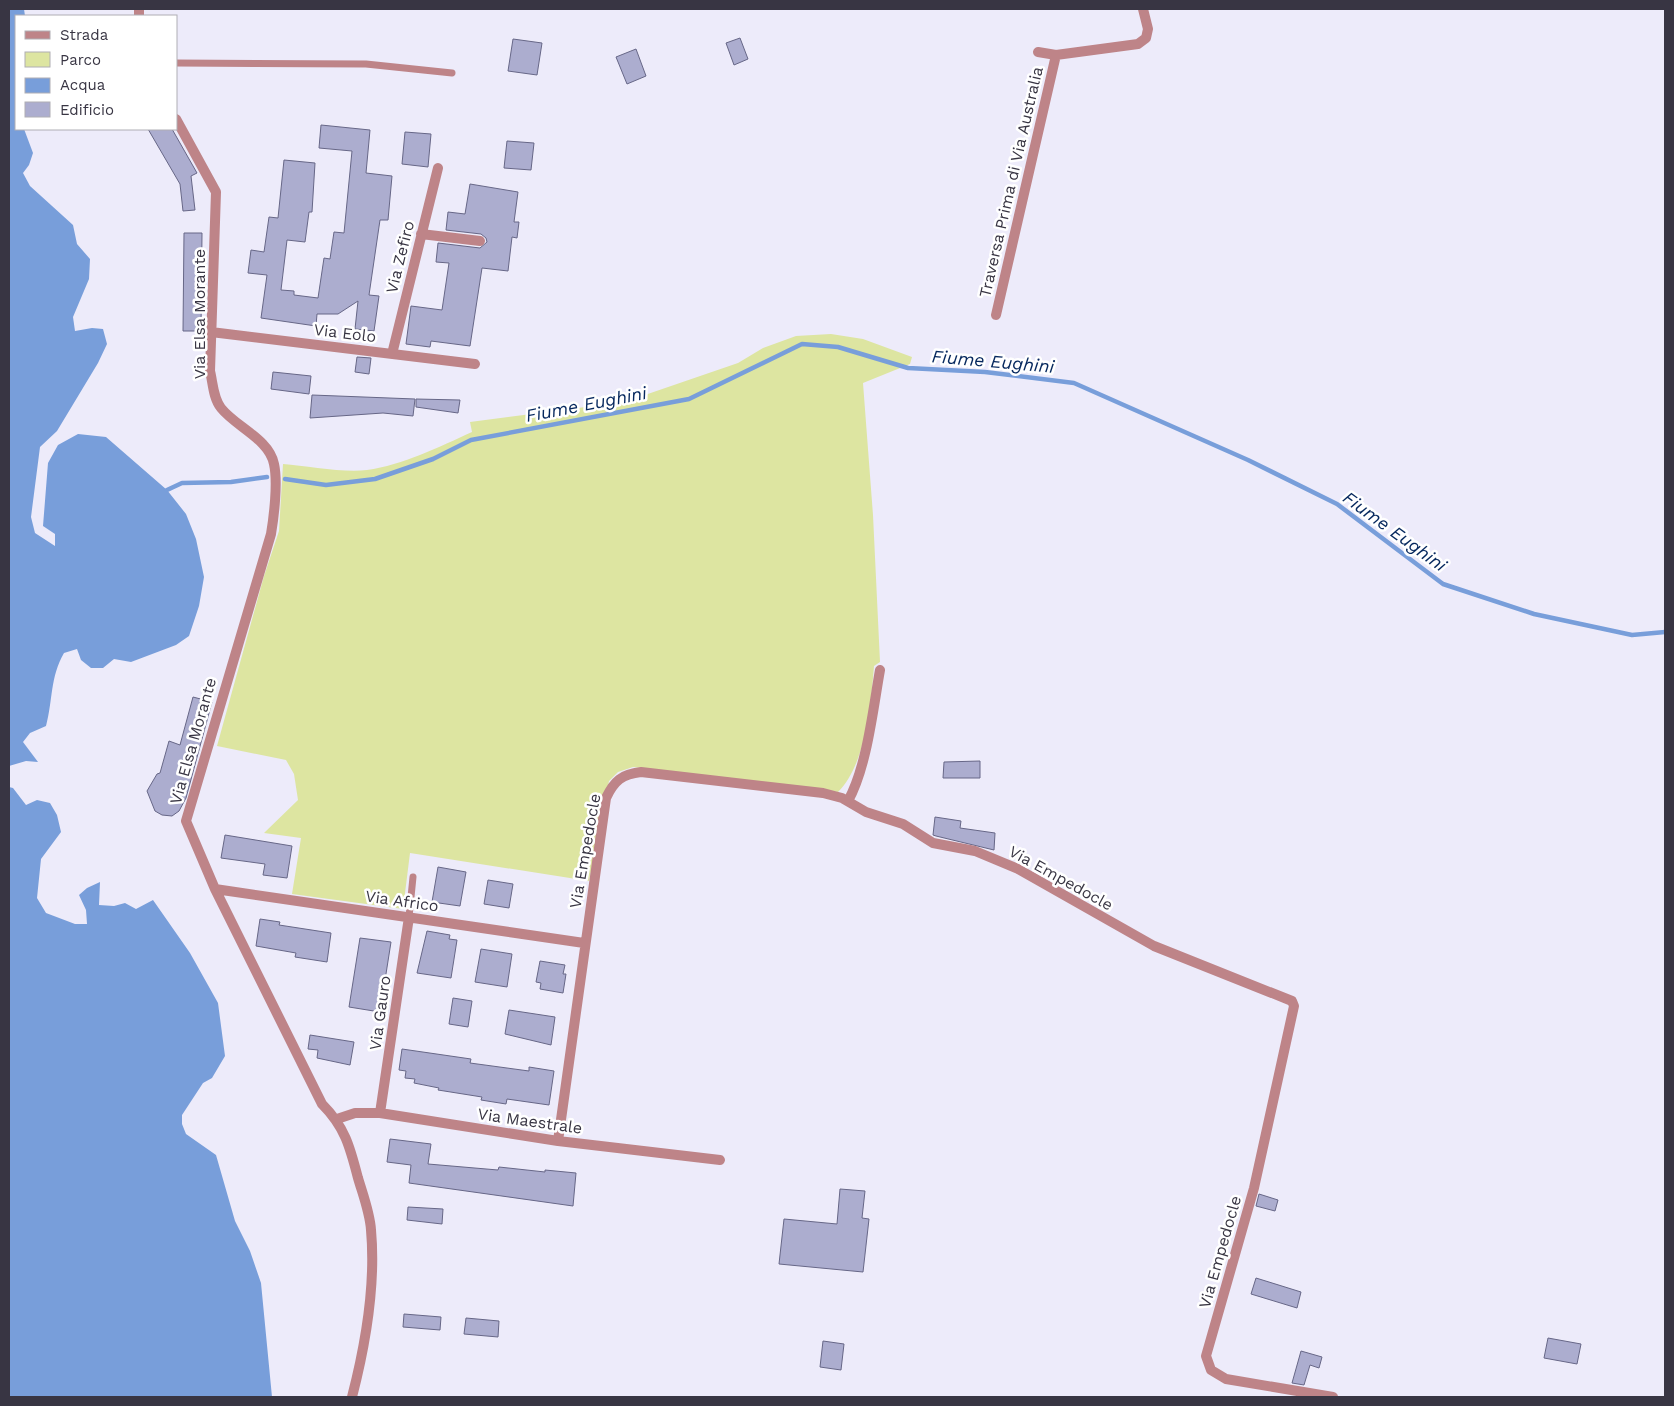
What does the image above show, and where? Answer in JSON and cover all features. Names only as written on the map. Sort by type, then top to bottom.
[{"type":"street","points":[[1038,52],[1056,55],[1138,44],[1146,38],[1148,29],[1143,9]]},
{"type":"street","name":"Traversa Prima di Via Australia","points":[[996,315],[1056,55]]},
{"type":"street","name":"Via Elsa Morante","points":[[178,123],[216,192],[210,371],[219,404],[264,446],[274,463],[274,513],[271,534],[186,821],[215,889],[322,1104],[337,1119],[349,1144],[371,1228],[373,1263],[365,1350],[352,1397]]},
{"type":"street","name":"Via Zefiro","points":[[392,354],[438,168]]},
{"type":"street","points":[[421,234],[480,241]]},
{"type":"street","name":"Via Eolo","points":[[211,332],[475,364]]},
{"type":"street","points":[[848,801],[855,789],[880,670]]},
{"type":"street","name":"Via Empedocle","points":[[558,1141],[584,943],[606,798],[613,783],[623,776],[641,772],[660,773],[823,793],[848,801],[866,812],[902,824],[933,842],[975,851],[1018,869],[1154,946],[1292,1001],[1294,1006],[1254,1188],[1206,1360],[1216,1375],[1226,1379],[1333,1397]]},
{"type":"street","name":"Via Africo","points":[[215,889],[584,943]]},
{"type":"street","name":"Via Gauro","points":[[380,1113],[408,917]]},
{"type":"street","name":"Via Maestrale","points":[[337,1119],[355,1112],[380,1113],[558,1141],[720,1160]]},
{"type":"lane","points":[[178,63],[366,64],[452,73]]},
{"type":"lane","points":[[408,917],[413,877]]},
{"type":"green space","points":[[831,334],[863,339],[912,357],[910,364],[863,383],[873,515],[880,662],[874,666],[869,715],[861,750],[855,766],[838,792],[633,767],[618,772],[609,781],[589,881],[410,853],[403,909],[292,894],[301,838],[264,833],[298,800],[294,774],[286,760],[217,746],[264,576],[279,531],[283,464],[348,471],[380,468],[421,455],[472,432],[470,422],[601,405],[639,397],[738,363],[763,348],[796,336]]},
{"type":"water","points":[[9,9],[24,9],[25,15],[15,15],[15,130],[24,130],[33,153],[29,165],[23,173],[30,186],[73,225],[77,244],[90,259],[89,279],[73,317],[75,331],[92,328],[103,329],[107,344],[98,363],[57,431],[40,447],[31,517],[35,533],[55,546],[55,534],[43,526],[48,463],[58,445],[78,434],[106,437],[167,490],[186,514],[196,539],[204,577],[199,606],[189,636],[176,645],[131,662],[114,659],[103,668],[91,668],[81,660],[77,649],[64,653],[56,671],[46,726],[30,733],[23,742],[38,762],[26,761],[9,766]]},
{"type":"water","points":[[9,787],[13,788],[26,805],[37,800],[50,803],[57,815],[61,832],[41,859],[37,898],[46,913],[75,924],[87,924],[86,910],[79,895],[87,888],[100,882],[99,905],[114,906],[125,903],[136,909],[153,900],[190,953],[218,1003],[225,1056],[212,1078],[203,1083],[182,1115],[182,1124],[186,1134],[216,1155],[235,1221],[250,1251],[261,1283],[272,1397],[9,1397]]},
{"type":"building","points":[[740,38],[748,59],[734,65],[726,43]]},
{"type":"building","points":[[513,39],[542,43],[537,75],[508,71]]},
{"type":"building","points":[[636,49],[646,76],[627,84],[616,57]]},
{"type":"building","points":[[321,125],[370,130],[366,173],[392,176],[388,220],[380,220],[369,295],[379,296],[374,331],[355,329],[358,301],[338,314],[317,314],[316,326],[261,318],[267,275],[248,273],[251,250],[264,252],[269,217],[278,218],[284,160],[315,163],[312,212],[309,212],[305,242],[287,240],[281,290],[294,291],[294,295],[318,298],[324,258],[330,259],[334,232],[344,233],[352,151],[319,148]]},
{"type":"building","points":[[149,130],[173,130],[197,173],[191,176],[195,210],[183,211],[180,184]]},
{"type":"building","points":[[405,132],[431,134],[428,167],[402,164]]},
{"type":"building","points":[[507,141],[534,143],[531,170],[504,168]]},
{"type":"building","points":[[470,184],[518,192],[514,222],[519,222],[517,238],[512,237],[508,271],[482,268],[470,346],[431,341],[430,347],[406,344],[411,306],[442,310],[449,263],[436,262],[438,243],[480,248],[487,242],[486,238],[481,234],[446,230],[448,212],[465,214]]},
{"type":"building","points":[[184,233],[202,233],[201,331],[183,331]]},
{"type":"building","points":[[357,357],[371,358],[369,374],[355,372]]},
{"type":"building","points":[[273,372],[311,376],[309,394],[271,389]]},
{"type":"building","points":[[312,395],[415,399],[413,416],[383,413],[310,418]]},
{"type":"building","points":[[416,399],[460,400],[458,413],[416,407]]},
{"type":"building","points":[[193,697],[212,702],[186,798],[179,811],[172,816],[162,815],[155,811],[147,791],[157,774],[160,773],[169,741],[180,745]]},
{"type":"building","points":[[980,761],[980,778],[943,778],[944,762]]},
{"type":"building","points":[[935,817],[961,821],[960,828],[995,833],[994,850],[933,835]]},
{"type":"building","points":[[225,835],[292,846],[287,878],[263,875],[265,864],[221,858]]},
{"type":"building","points":[[438,867],[466,872],[460,906],[432,902]]},
{"type":"building","points":[[488,880],[513,884],[509,908],[484,904]]},
{"type":"building","points":[[260,919],[280,922],[279,925],[331,933],[327,962],[295,957],[296,953],[256,946]]},
{"type":"building","points":[[427,931],[450,935],[449,939],[457,940],[451,978],[417,973]]},
{"type":"building","points":[[360,938],[391,942],[380,1012],[349,1007]]},
{"type":"building","points":[[481,949],[512,954],[507,987],[475,982]]},
{"type":"building","points":[[540,961],[565,965],[563,974],[566,974],[563,993],[540,989],[541,983],[536,982]]},
{"type":"building","points":[[453,998],[472,1001],[468,1027],[449,1024]]},
{"type":"building","points":[[509,1010],[555,1017],[551,1045],[505,1034]]},
{"type":"building","points":[[310,1035],[354,1042],[350,1065],[317,1058],[318,1050],[308,1049]]},
{"type":"building","points":[[402,1049],[471,1059],[470,1063],[529,1071],[529,1067],[554,1071],[549,1105],[507,1099],[506,1104],[481,1100],[482,1097],[438,1090],[439,1088],[414,1083],[415,1079],[405,1078],[406,1071],[399,1070]]},
{"type":"building","points":[[390,1139],[431,1144],[428,1164],[498,1170],[499,1167],[576,1173],[573,1206],[409,1183],[411,1165],[387,1162]]},
{"type":"building","points":[[840,1189],[865,1191],[862,1218],[869,1219],[863,1272],[779,1264],[784,1219],[837,1224]]},
{"type":"building","points":[[1259,1194],[1278,1200],[1275,1211],[1256,1206]]},
{"type":"building","points":[[408,1207],[443,1209],[442,1224],[407,1220]]},
{"type":"building","points":[[1256,1278],[1301,1292],[1297,1308],[1251,1294]]},
{"type":"building","points":[[404,1314],[441,1317],[440,1330],[403,1327]]},
{"type":"building","points":[[466,1318],[499,1321],[498,1337],[464,1334]]},
{"type":"building","points":[[1548,1338],[1581,1344],[1577,1364],[1544,1358]]},
{"type":"building","points":[[823,1341],[844,1344],[841,1370],[820,1367]]},
{"type":"building","points":[[1301,1351],[1322,1357],[1319,1368],[1310,1365],[1304,1385],[1292,1383]]},
{"type":"waterway","name":"Fiume Eughini","points":[[285,479],[326,485],[375,479],[433,459],[471,440],[689,399],[802,344],[838,347],[908,368],[985,372],[1074,383],[1248,460],[1337,504],[1443,584],[1534,614],[1632,635],[1665,632]]},
{"type":"waterway","name":"Fiume Eughini","points":[[167,490],[182,483],[231,482],[267,477]]}]
